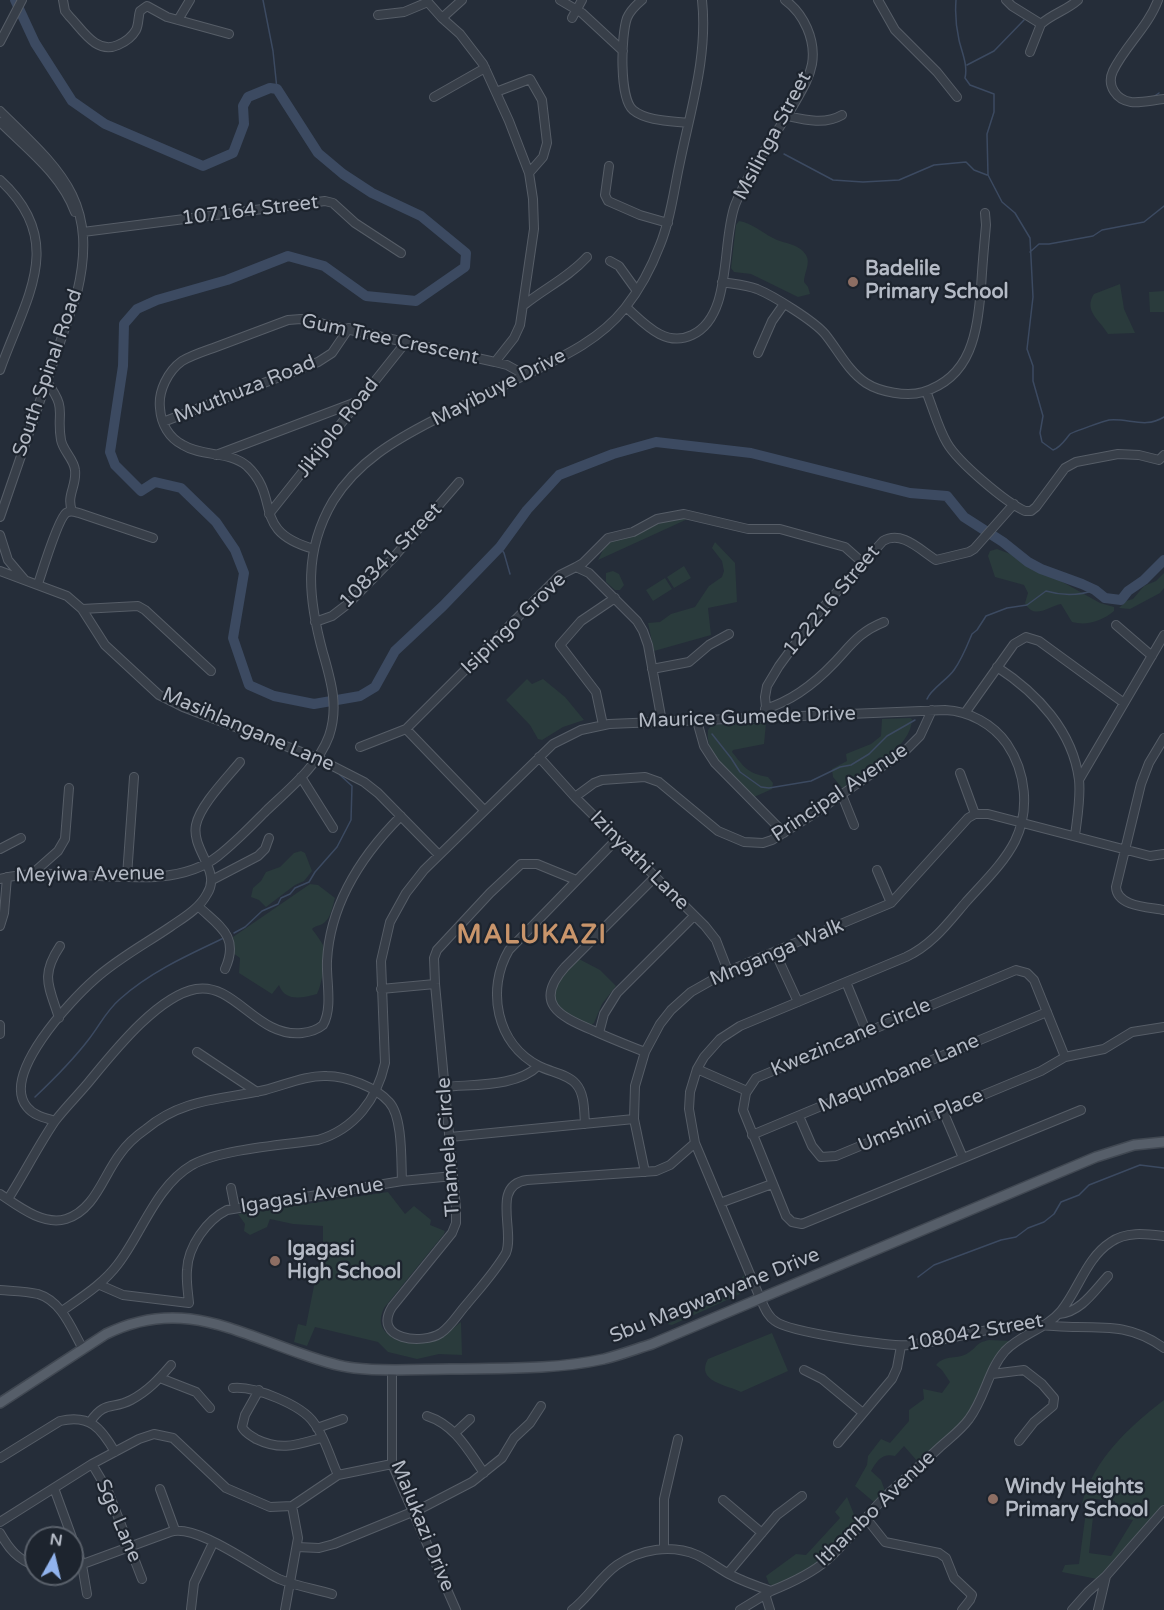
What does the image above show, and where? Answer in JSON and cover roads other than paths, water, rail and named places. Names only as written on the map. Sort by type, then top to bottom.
[{"type":"main road","name":"Sbu Magwanyane Drive","points":[[0,1403],[124,1325],[148,1319],[172,1317],[212,1323],[341,1366],[392,1370],[529,1367],[571,1365],[605,1359],[652,1344],[1096,1157],[1134,1145],[1164,1142]]},
{"type":"street","points":[[0,42],[22,0]]},
{"type":"street","points":[[63,0],[65,11],[69,16],[93,42],[104,49],[113,48],[131,37],[138,26],[139,13],[147,6],[167,17],[229,34]]},
{"type":"street","points":[[178,20],[190,0]]},
{"type":"street","points":[[442,18],[462,0]]},
{"type":"street","points":[[560,0],[576,8],[622,51]]},
{"type":"street","points":[[572,18],[582,0]]},
{"type":"street","points":[[642,0],[627,19],[623,36],[622,51],[627,101],[633,111],[644,116],[688,123]]},
{"type":"street","name":"Mayibuye Drive","points":[[317,758],[328,740],[335,708],[328,669],[315,622],[310,586],[314,549],[332,504],[352,475],[367,461],[415,430],[590,340],[626,307],[653,262],[668,223],[703,44],[702,0]]},
{"type":"street","name":"Msilinga Street","points":[[626,307],[652,330],[674,339],[692,335],[710,322],[717,307],[728,232],[736,204],[807,81],[812,66],[811,43],[804,23],[790,4],[784,0]]},
{"type":"street","points":[[878,0],[896,30],[937,72],[957,97]]},
{"type":"street","points":[[1006,0],[1041,24]]},
{"type":"street","points":[[1030,52],[1041,24],[1078,0]]},
{"type":"street","points":[[1158,0],[1149,19],[1113,71],[1111,82],[1115,93],[1124,100],[1135,102],[1163,97]]},
{"type":"street","points":[[378,15],[404,12],[427,1],[463,38],[485,68],[529,173],[534,230],[524,304],[518,332],[495,362]]},
{"type":"street","points":[[434,97],[485,68]]},
{"type":"street","points":[[496,92],[530,79],[542,100],[546,122],[546,148],[539,162],[529,173]]},
{"type":"street","name":"South Spinal Road","points":[[0,111],[60,172],[77,203],[82,230],[83,267],[47,382],[0,517]]},
{"type":"street","points":[[787,116],[815,121],[833,119],[842,115]]},
{"type":"street","name":"South Spinal Road","points":[[0,122],[62,186],[82,230]]},
{"type":"street","points":[[609,166],[605,195],[608,201],[640,215],[668,223]]},
{"type":"street","points":[[0,180],[22,204],[32,221],[38,248],[35,274],[4,346],[0,370]]},
{"type":"street","name":"107164 Street","points":[[82,230],[324,201],[333,204],[355,224],[401,253]]},
{"type":"street","points":[[722,282],[758,289],[821,329],[848,366],[867,384],[910,394],[926,391],[957,372],[965,361],[973,341],[979,311],[986,222],[984,213]]},
{"type":"street","points":[[524,304],[552,287],[587,257]]},
{"type":"street","points":[[610,261],[619,266],[636,291]]},
{"type":"street","points":[[758,353],[772,321],[784,304]]},
{"type":"street","name":"Gum Tree Crescent","points":[[163,422],[159,403],[165,380],[182,361],[295,318],[349,328],[495,362],[507,365],[525,375]]},
{"type":"street","name":"Mvuthuza Road","points":[[163,422],[318,362],[332,353],[349,328]]},
{"type":"street","name":"Jikijolo Road","points":[[269,514],[406,342]]},
{"type":"street","points":[[47,382],[61,405],[61,440],[75,466],[75,476],[69,498],[72,511]]},
{"type":"street","points":[[926,391],[948,445],[963,462],[1025,511],[1039,504],[1065,468],[1076,462],[1110,454],[1159,460],[1164,454]]},
{"type":"street","points":[[215,455],[360,400]]},
{"type":"street","points":[[163,422],[170,435],[182,445],[200,453],[237,460],[249,468],[260,483],[269,514],[283,537],[295,544],[314,549]]},
{"type":"street","name":"108341 Street","points":[[315,622],[332,616],[348,603],[393,558],[459,482]]},
{"type":"street","points":[[0,488],[8,492]]},
{"type":"street","name":"122216 Street","points":[[767,717],[765,698],[767,686],[778,666],[817,614],[883,541],[892,537],[907,541],[936,560],[974,549],[1014,504]]},
{"type":"street","points":[[38,584],[59,523],[66,513],[72,511],[153,538]]},
{"type":"street","points":[[576,567],[608,538],[633,532],[657,519],[679,514],[739,527],[780,529],[841,546],[848,549],[863,563]]},
{"type":"street","points":[[0,535],[8,560],[26,580]]},
{"type":"street","name":"Isipingo Grove","points":[[360,747],[406,729],[560,575],[576,567],[589,573],[637,621],[643,631],[662,722]]},
{"type":"street","name":"Masihlangane Lane","points":[[0,571],[67,596],[81,609],[105,645],[159,695],[183,707],[317,758],[364,782],[440,855]]},
{"type":"street","points":[[603,725],[596,692],[560,646],[561,642],[581,621],[615,598]]},
{"type":"street","points":[[81,609],[138,606],[211,671]]},
{"type":"street","points":[[765,709],[783,703],[810,685],[836,662],[859,635],[884,622]]},
{"type":"street","points":[[1116,625],[1152,656]]},
{"type":"street","points":[[652,669],[689,662],[709,645],[729,634]]},
{"type":"street","points":[[1079,780],[1164,635]]},
{"type":"street","points":[[965,713],[1014,644],[1022,638],[1030,637],[1039,641],[1124,703]]},
{"type":"street","points":[[997,667],[1044,705],[1067,741],[1079,780],[1075,836]]},
{"type":"street","name":"Maurice Gumede Drive","points":[[62,1311],[100,1285],[131,1245],[171,1181],[191,1166],[217,1156],[318,1140],[331,1136],[358,1117],[376,1092],[382,1078],[386,1048],[381,989],[382,949],[390,922],[398,906],[415,880],[553,744],[570,734],[603,725],[932,710],[965,713],[996,731],[1014,756],[1023,781],[1024,805],[1021,823],[1015,841],[998,864],[927,945],[906,957],[729,1033],[712,1047],[697,1069],[690,1092],[689,1109],[695,1143],[760,1298]]},
{"type":"street","name":"Principal Avenue","points":[[574,797],[602,780],[651,778],[659,782],[707,824],[736,840],[763,843],[784,833],[842,795],[914,742],[925,727],[932,710]]},
{"type":"street","points":[[697,721],[704,746],[716,763],[784,833]]},
{"type":"street","points":[[406,729],[484,810]]},
{"type":"street","points":[[1164,738],[1144,774],[1116,884],[1117,895],[1125,902],[1164,910]]},
{"type":"street","name":"Izinyathi Lane","points":[[539,757],[574,797],[705,926],[716,940],[728,971]]},
{"type":"street","name":"Meyiwa Avenue","points":[[2,876],[171,874],[207,864],[229,847],[301,777],[317,758]]},
{"type":"street","points":[[55,1121],[38,1116],[27,1108],[20,1093],[20,1084],[26,1066],[34,1051],[59,1018],[96,978],[198,906],[208,893],[212,880],[197,841],[196,825],[204,808],[240,762]]},
{"type":"street","points":[[960,773],[975,814],[988,814],[1150,856],[1164,854]]},
{"type":"street","points":[[127,876],[134,777]]},
{"type":"street","points":[[301,777],[333,828]]},
{"type":"street","points":[[32,874],[58,850],[65,839],[69,788]]},
{"type":"street","points":[[842,795],[854,825]]},
{"type":"street","name":"Mnganga Walk","points":[[645,1172],[634,1119],[635,1086],[645,1052],[660,1024],[676,1005],[702,984],[728,971],[891,903],[962,823],[975,814]]},
{"type":"street","points":[[8,1199],[55,1121],[138,1026],[175,998],[192,990],[211,990],[224,994],[271,1028],[281,1032],[309,1032],[320,1028],[327,1013],[328,954],[338,907],[362,861],[384,832],[401,816]]},
{"type":"street","points":[[0,849],[21,838]]},
{"type":"street","points":[[212,880],[258,856],[265,849],[269,838]]},
{"type":"street","points":[[585,1124],[578,1086],[538,1066],[516,1047],[502,1026],[496,1005],[496,984],[503,960],[509,950],[617,838]]},
{"type":"street","name":"Thamela Circle","points":[[576,880],[537,864],[526,863],[515,868],[440,946],[434,958],[456,1218],[454,1229],[388,1313],[388,1327],[394,1335],[423,1338],[432,1337],[443,1331],[507,1253],[510,1244],[507,1198],[514,1183],[526,1180],[656,1171],[670,1165],[695,1143]]},
{"type":"street","points":[[878,870],[891,903]]},
{"type":"street","points":[[0,926],[2,876]]},
{"type":"street","points":[[645,1052],[559,1014],[550,1000],[551,986],[565,967],[655,877]]},
{"type":"street","points":[[198,906],[227,934],[231,944],[225,969]]},
{"type":"street","points":[[599,1033],[604,1014],[617,993],[694,916]]},
{"type":"street","points":[[59,1018],[47,977],[51,959],[60,946]]},
{"type":"street","points":[[776,952],[798,1002]]},
{"type":"street","name":"Kwezincane Circle","points":[[747,1091],[756,1078],[1016,970],[1031,976],[1047,1012],[1063,1058]]},
{"type":"street","points":[[846,982],[867,1033]]},
{"type":"street","points":[[381,989],[435,984]]},
{"type":"street","name":"Maqumbane Lane","points":[[752,1135],[1047,1012]]},
{"type":"street","points":[[0,1025],[0,1034]]},
{"type":"street","name":"Umshini Place","points":[[799,1116],[816,1153],[828,1158],[1041,1071],[1063,1058],[1098,1052],[1121,1037],[1138,1030],[1164,1027]]},
{"type":"street","points":[[197,1052],[257,1092]]},
{"type":"street","points":[[445,1087],[510,1081],[525,1076],[538,1066]]},
{"type":"street","points":[[697,1069],[747,1091],[743,1110],[771,1184],[786,1216],[792,1222],[802,1224],[1081,1110]]},
{"type":"street","points":[[0,1194],[48,1220],[56,1221],[71,1217],[93,1198],[121,1152],[140,1134],[176,1109],[201,1101],[257,1092],[304,1079],[326,1076],[341,1077],[376,1092],[391,1103],[395,1112],[402,1181]]},
{"type":"street","points":[[943,1111],[963,1158]]},
{"type":"street","points":[[450,1137],[634,1119]]},
{"type":"street","name":"Igagasi Avenue","points":[[100,1285],[123,1295],[189,1303],[187,1270],[191,1252],[214,1217],[235,1208],[402,1181],[453,1176]]},
{"type":"street","points":[[720,1203],[771,1184]]},
{"type":"street","points":[[231,1188],[235,1208]]},
{"type":"street","name":"108042 Street","points":[[760,1298],[774,1321],[789,1328],[901,1346],[1013,1326],[1047,1324],[1068,1303],[1095,1255],[1109,1242],[1122,1236],[1164,1236]]},
{"type":"street","points":[[1059,1314],[1077,1308],[1108,1276]]},
{"type":"street","points":[[0,1290],[46,1297],[62,1311],[83,1349]]},
{"type":"street","points":[[1047,1324],[1119,1328],[1139,1334],[1164,1348]]},
{"type":"street","name":"Ithambo Avenue","points":[[740,1610],[825,1562],[886,1496],[964,1425],[981,1399],[997,1362],[1006,1351],[1019,1340],[1047,1324]]},
{"type":"street","points":[[838,1443],[895,1374],[901,1346]]},
{"type":"street","points":[[90,1422],[99,1410],[131,1400],[148,1389],[171,1365]]},
{"type":"street","name":"Malukazi Drive","points":[[392,1370],[392,1464],[456,1610]]},
{"type":"street","points":[[804,1370],[822,1379],[863,1413]]},
{"type":"street","points":[[992,1374],[1024,1370],[1042,1384],[1054,1398],[1053,1406],[1034,1422],[1019,1441]]},
{"type":"street","points":[[160,1378],[196,1392],[210,1408]]},
{"type":"street","points":[[234,1388],[246,1387],[259,1390],[301,1411],[310,1418],[317,1428],[338,1475]]},
{"type":"street","points":[[259,1390],[243,1420],[244,1432],[280,1447],[321,1438]]},
{"type":"street","points":[[297,1547],[323,1548],[449,1495],[484,1473],[502,1458],[514,1438],[530,1423],[541,1406]]},
{"type":"street","points":[[427,1416],[439,1420],[456,1433],[484,1473]]},
{"type":"street","points":[[0,1458],[60,1421],[69,1419],[90,1422],[105,1435],[116,1452]]},
{"type":"street","points":[[317,1428],[343,1419]]},
{"type":"street","points":[[456,1433],[470,1419]]},
{"type":"street","points":[[0,1522],[92,1464],[149,1435],[167,1435],[181,1444],[226,1488],[263,1505],[280,1508],[292,1506],[338,1475],[392,1464]]},
{"type":"street","points":[[664,1549],[664,1499],[678,1439]]},
{"type":"street","name":"Sge Lane","points":[[92,1464],[108,1491],[142,1579]]},
{"type":"street","points":[[54,1488],[68,1526]]},
{"type":"street","points":[[160,1489],[175,1530]]},
{"type":"street","points":[[728,1574],[783,1510],[802,1496]]},
{"type":"street","points":[[723,1500],[762,1533]]},
{"type":"street","points":[[285,1610],[298,1533],[292,1506]]},
{"type":"street","points":[[1072,1610],[1106,1576],[1164,1510]]},
{"type":"street","points":[[866,1518],[885,1542],[944,1556],[954,1578],[972,1594],[962,1610]]},
{"type":"street","points":[[84,1564],[175,1530],[191,1533],[213,1543],[290,1583],[333,1594]]},
{"type":"street","points":[[0,1533],[9,1548],[24,1562]]},
{"type":"street","points":[[191,1609],[194,1583],[213,1543]]},
{"type":"street","points":[[572,1610],[618,1564],[633,1556],[664,1549],[697,1555],[728,1574],[768,1593],[770,1610]]},
{"type":"street","points":[[1098,1610],[1106,1576]]},
{"type":"street","points":[[84,1577],[87,1594]]},
{"type":"waterway","points":[[15,0],[35,43],[72,101],[105,124],[203,166],[233,153],[244,124],[243,106],[248,97],[270,88],[277,89],[318,153],[343,174],[372,193],[421,216],[466,253],[465,267],[416,301],[366,296],[324,266],[288,256],[227,280],[157,300],[137,309],[124,324],[123,366],[110,452],[115,465],[141,491],[155,482],[181,488],[216,522],[235,550],[244,573],[233,638],[249,685],[274,696],[314,704],[360,696],[375,687],[395,651],[443,606],[500,547],[527,510],[559,475],[613,454],[656,442],[751,453],[910,493],[947,496],[964,517],[1003,542],[1028,562],[1095,590],[1105,598],[1121,600],[1128,591],[1144,580],[1164,560]]},
{"type":"waterway","points":[[263,0],[273,51],[277,89]]},
{"type":"waterway","points":[[956,0],[956,25],[965,64],[965,78],[970,85],[994,94],[994,112],[987,134],[988,175],[1002,202],[1015,213],[1030,238],[1033,297],[1027,349],[1033,366],[1033,381],[1043,416],[1040,433],[1042,442],[1053,450],[1070,434],[1109,420],[1144,423],[1164,417]]},
{"type":"waterway","points":[[967,65],[994,51],[1024,20]]},
{"type":"waterway","points":[[1153,97],[1159,93]]},
{"type":"waterway","points":[[784,154],[833,180],[863,182],[899,180],[934,165],[966,162],[974,170],[987,175]]},
{"type":"waterway","points":[[1030,252],[1039,244],[1093,236],[1102,230],[1144,222],[1164,206]]},
{"type":"waterway","points":[[500,547],[510,574]]},
{"type":"waterway","points":[[927,699],[954,670],[972,634],[986,616],[1007,608],[1027,605],[1046,591],[1070,595],[1095,590]]},
{"type":"waterway","points":[[712,734],[740,772],[761,787],[769,788],[811,781],[840,767],[851,765],[869,754],[887,736],[915,720]]},
{"type":"waterway","points":[[234,933],[245,927],[262,911],[278,904],[281,898],[290,894],[295,888],[309,882],[337,847],[351,820],[352,786],[340,775]]},
{"type":"waterway","points":[[35,1097],[76,1054],[120,999],[157,972],[224,938]]},
{"type":"waterway","points":[[918,1277],[934,1265],[1001,1240],[1016,1237],[1028,1228],[1044,1222],[1054,1214],[1061,1202],[1079,1195],[1089,1185],[1140,1165],[1164,1168]]},
{"type":"place","name":"Badelile Primary School","points":[[853,282]]},
{"type":"place","name":"Igagasi High School","points":[[275,1261]]},
{"type":"place","name":"Windy Heights Primary School","points":[[993,1499]]},
{"type":"district","name":"MALUKAZI","points":[[532,936]]}]
